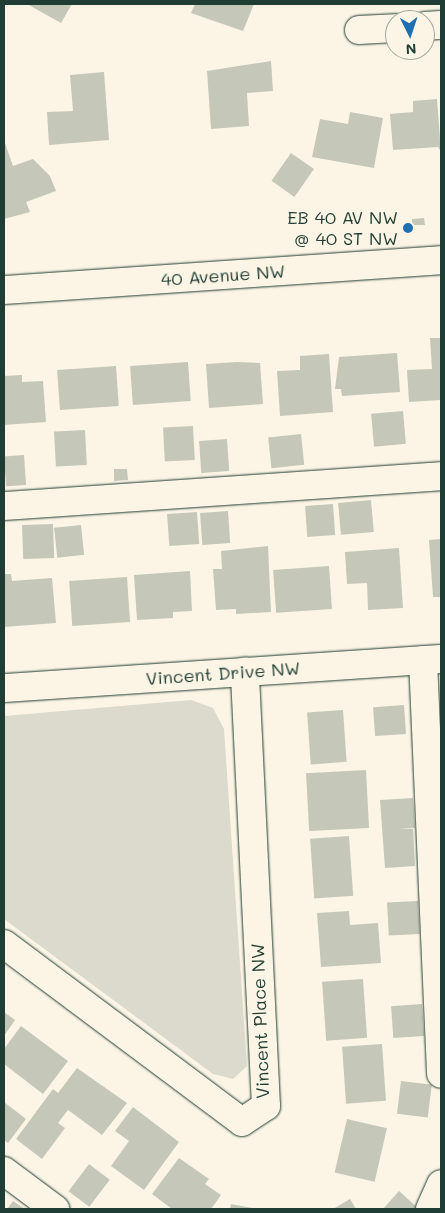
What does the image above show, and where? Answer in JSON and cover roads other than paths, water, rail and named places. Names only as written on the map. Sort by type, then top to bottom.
[{"type":"street","points":[[359,30],[385,29]]},
{"type":"street","name":"40 Avenue NW","points":[[4,290],[441,260]]},
{"type":"street","points":[[4,506],[441,476]]},
{"type":"street","points":[[432,659],[441,1074]]},
{"type":"street","name":"Vincent Drive NW","points":[[4,688],[432,659]]},
{"type":"street","name":"Vincent Place NW","points":[[4,944],[242,1122],[266,1106],[245,672]]},
{"type":"street","points":[[4,1171],[55,1209]]},
{"type":"street","points":[[430,1209],[441,1184]]},
{"type":"place","name":"EB 40 AV NW @ 40 ST NW","points":[[408,228]]}]
